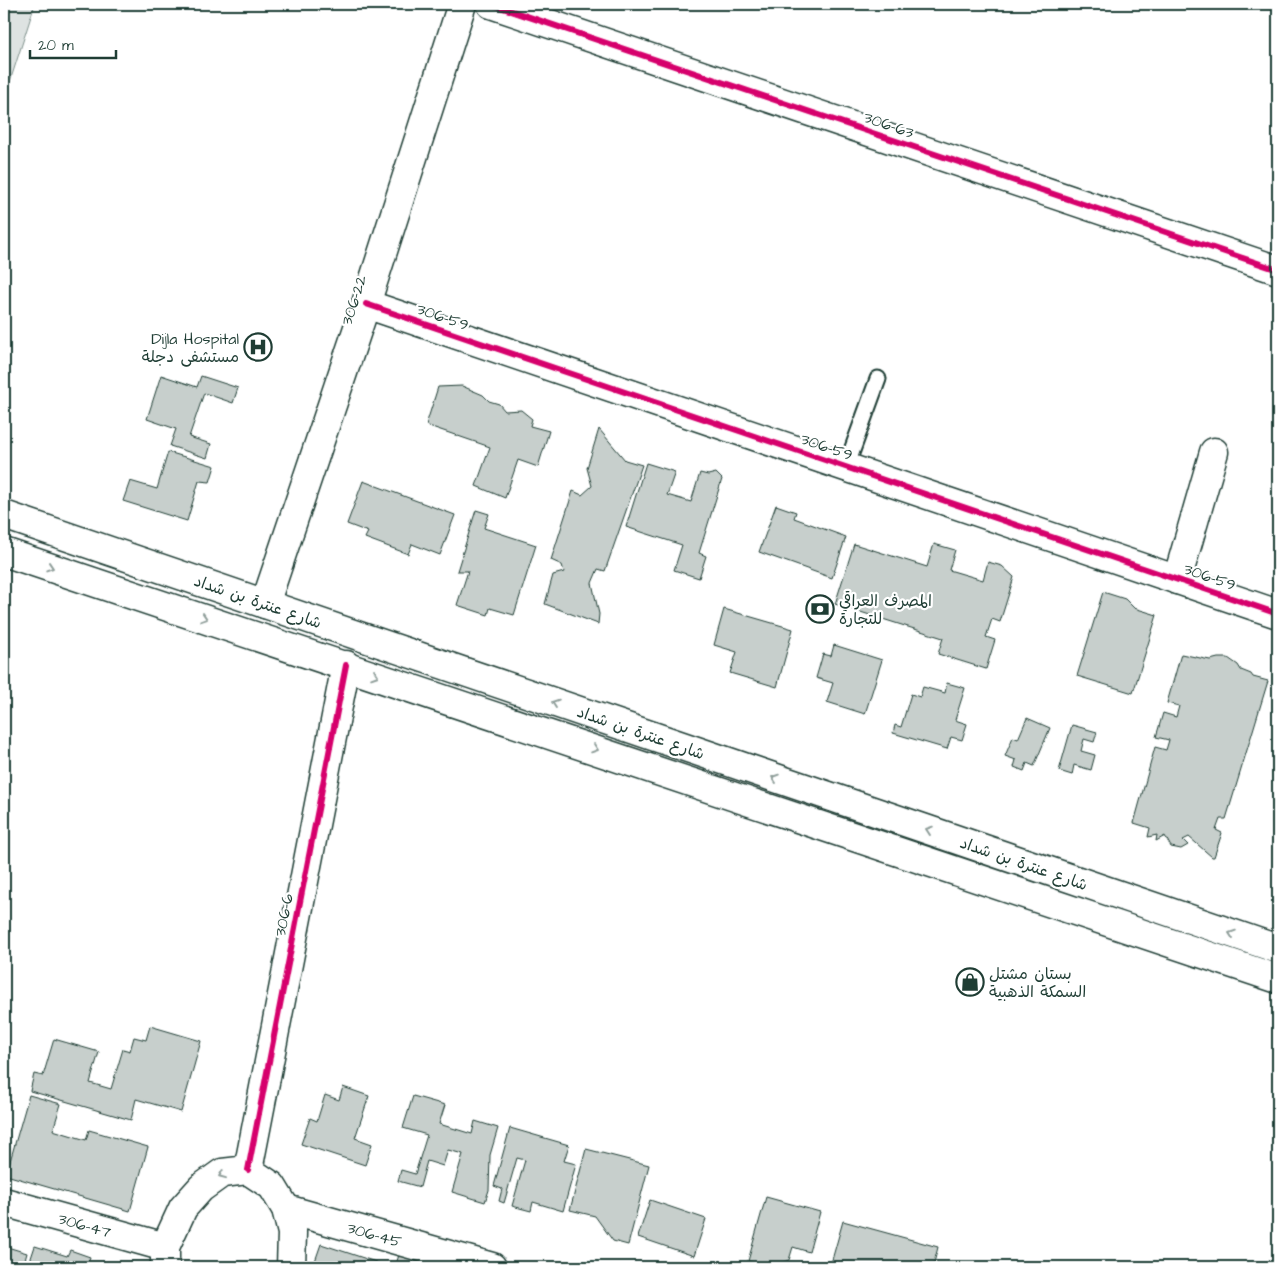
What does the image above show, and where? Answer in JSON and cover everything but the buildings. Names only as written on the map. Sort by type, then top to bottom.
[{"type":"street","name":"306-22","points":[[265,604],[366,304],[462,4]]},
{"type":"street","name":"306-63","points":[[491,4],[1278,270]]},
{"type":"street","name":"306-59","points":[[366,304],[1278,614]]},
{"type":"street","points":[[1177,580],[1214,452]]},
{"type":"street","name":"شارع عنترة بن شداد","points":[[4,515],[1278,949]]},
{"type":"street","name":"شارع عنترة بن شداد","points":[[4,552],[346,665],[1278,979]]},
{"type":"street","name":"306-6","points":[[248,1170],[346,665]]},
{"type":"street","points":[[165,1257],[183,1208],[201,1188],[222,1173],[248,1170],[272,1186],[286,1209],[292,1233],[291,1267]]},
{"type":"street","name":"306-47","points":[[4,1202],[165,1257]]},
{"type":"street","name":"306-45","points":[[286,1209],[492,1267]]},
{"type":"lane","points":[[846,467],[878,379]]},
{"type":"shaded area","points":[[4,4],[35,4],[4,100]]},
{"type":"cycle path","points":[[491,4],[1278,270]]},
{"type":"cycle path","points":[[366,304],[1278,614]]},
{"type":"cycle path","points":[[248,1170],[346,665]]},
{"type":"place","name":"Dijla Hospital مستشفى دجلة","points":[[258,347]]},
{"type":"place","name":"المصرف العراقي للتجارة","points":[[820,609]]},
{"type":"place","name":"بستان مشتل السمكة الذهبية","points":[[970,982]]}]
